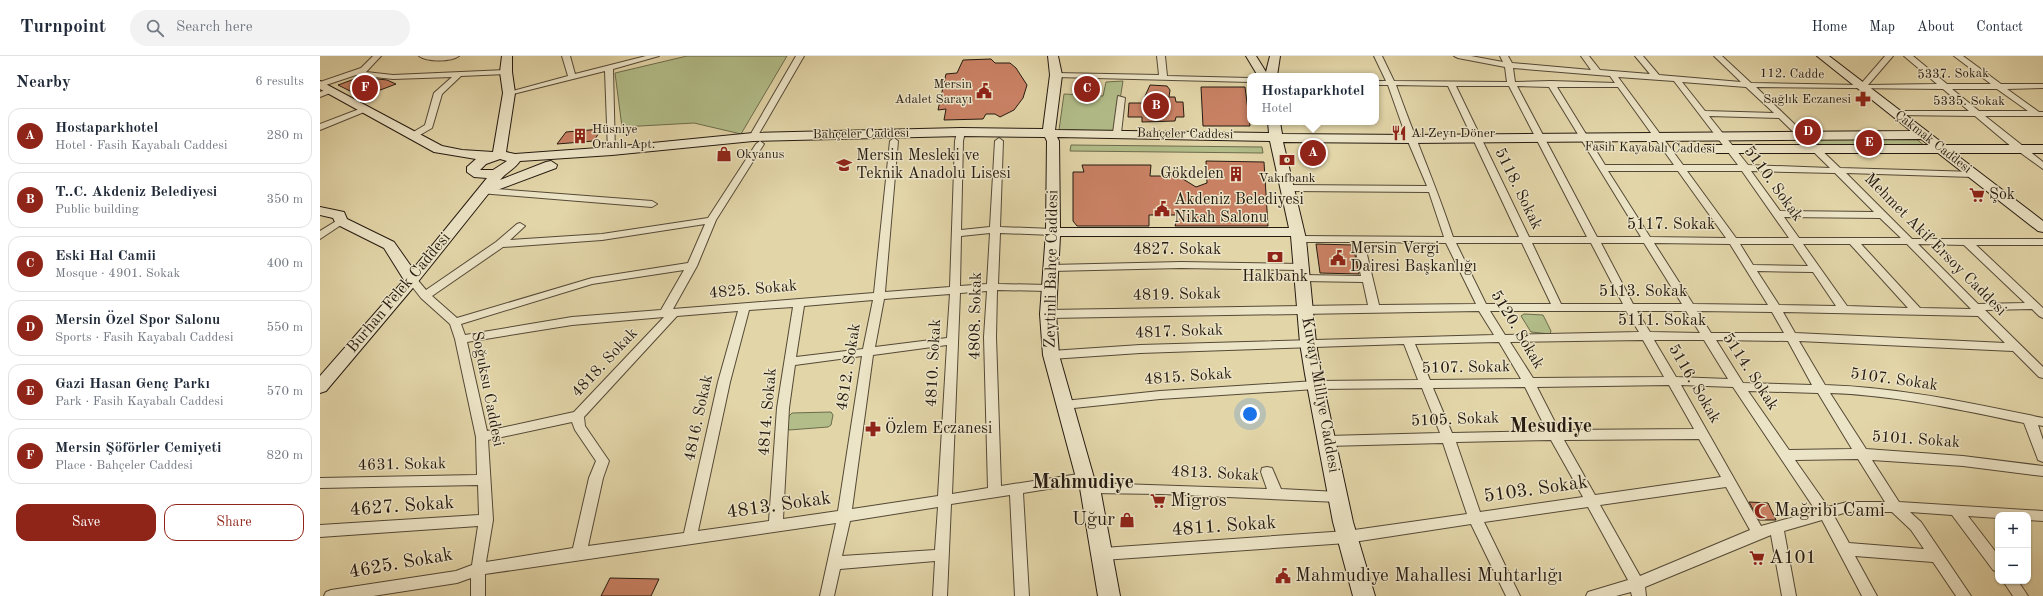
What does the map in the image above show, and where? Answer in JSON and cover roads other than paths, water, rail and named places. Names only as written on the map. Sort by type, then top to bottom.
[{"type":"street","points":[[323,88],[364,70],[377,56]]},
{"type":"street","points":[[423,56],[433,58],[455,56]]},
{"type":"street","points":[[496,156],[510,93],[506,72],[507,56]]},
{"type":"street","points":[[566,56],[572,77]]},
{"type":"street","points":[[510,93],[609,67],[628,59],[655,56]]},
{"type":"street","name":"4818. Sokak","points":[[579,553],[596,478],[603,461],[579,427],[578,416],[623,370],[670,313],[692,266],[710,220],[756,140],[800,56]]},
{"type":"street","name":"Zeytinli Bahçe Caddesi","points":[[1053,56],[1056,75],[1051,136],[1053,232],[1048,314],[1051,354],[1064,405],[1088,483],[1103,554],[1109,596]]},
{"type":"street","points":[[1161,56],[1163,78]]},
{"type":"street","points":[[1251,56],[1261,73]]},
{"type":"street","points":[[1272,73],[1275,56]]},
{"type":"street","name":"5120. Sokak","points":[[1378,56],[1391,83],[1412,142],[1433,189],[1449,238],[1483,308],[1530,384],[1555,435],[1592,501],[1638,590]]},
{"type":"street","name":"112. Cadde","points":[[1458,56],[1509,65],[1750,85],[1862,87]]},
{"type":"street","points":[[1504,56],[1509,65],[1511,83]]},
{"type":"street","points":[[1585,56],[1597,72]]},
{"type":"street","points":[[1639,56],[1656,77]]},
{"type":"street","name":"Mehmet Akif Ersoy Caddesi","points":[[1718,56],[1818,150],[1978,310],[2041,370]]},
{"type":"street","name":"Çakmak Caddesi","points":[[1822,56],[2043,228]]},
{"type":"street","points":[[1862,87],[1889,56]]},
{"type":"street","points":[[1908,56],[2010,141],[2043,166]]},
{"type":"street","points":[[1958,56],[2041,116]]},
{"type":"street","points":[[609,67],[612,151]]},
{"type":"street","points":[[357,73],[393,76],[458,75],[506,72]]},
{"type":"street","points":[[1612,73],[1668,148],[1733,240],[1775,308],[1821,388],[1895,507],[1916,526],[1964,596]]},
{"type":"street","points":[[413,136],[429,126],[438,93],[458,75]]},
{"type":"street","points":[[1056,75],[1247,80]]},
{"type":"street","name":"5110. Sokak","points":[[1676,79],[1720,138],[1745,168],[1843,308]]},
{"type":"street","points":[[1379,83],[1551,83],[1621,85]]},
{"type":"street","name":"5118. Sokak","points":[[1451,83],[1558,308]]},
{"type":"street","name":"5116. Sokak","points":[[1511,83],[1541,142],[1646,336],[1730,481],[1758,533]]},
{"type":"street","name":"5114. Sokak","points":[[1551,83],[1586,143],[1738,385],[1824,513],[1870,596]]},
{"type":"street","name":"5337. Sokak","points":[[1862,87],[2043,86]]},
{"type":"street","points":[[323,88],[438,149],[448,158],[475,172],[489,174],[507,166],[551,165]]},
{"type":"street","points":[[1117,133],[1121,98]]},
{"type":"street","points":[[320,127],[365,110]]},
{"type":"street","points":[[1702,113],[1782,116]]},
{"type":"street","name":"5335. Sokak","points":[[1896,113],[2041,116]]},
{"type":"street","name":"Bahçeler Caddesi","points":[[507,166],[612,151],[756,140],[1051,136],[1117,133],[1261,136],[1276,134]]},
{"type":"street","name":"Fasih Kayabalı Caddesi","points":[[1257,143],[1276,134],[1412,142],[1586,143],[1668,148],[1818,150],[1932,141],[2021,149],[2043,149]]},
{"type":"street","name":"Kuvayi Milliye Caddesi","points":[[1276,134],[1298,235],[1308,343],[1315,385],[1347,537],[1364,596]]},
{"type":"street","name":"Bahçeler Caddesi","points":[[551,165],[756,140],[894,141],[960,137],[999,141],[1051,136],[1257,143]]},
{"type":"street","name":"4810. Sokak","points":[[940,596],[955,290],[960,137]]},
{"type":"street","name":"Fasih Kayabalı Caddesi","points":[[1586,143],[1660,138],[2043,141]]},
{"type":"street","name":"4812. Sokak","points":[[827,596],[844,516],[868,352],[879,296],[894,141]]},
{"type":"street","name":"4808. Sokak","points":[[995,492],[990,337],[999,141]]},
{"type":"street","points":[[438,149],[462,154],[496,156],[507,166]]},
{"type":"street","points":[[480,194],[475,172],[481,161],[496,156]]},
{"type":"street","points":[[480,194],[551,165]]},
{"type":"street","name":"Burhan Felek Caddesi","points":[[320,388],[412,280],[480,194],[507,166]]},
{"type":"street","points":[[1602,168],[1745,168],[1973,174]]},
{"type":"street","points":[[1288,188],[1433,189]]},
{"type":"street","points":[[480,194],[596,199],[652,204]]},
{"type":"street","name":"Soğuksu Caddesi","points":[[320,211],[339,215],[341,221],[389,245],[412,280],[425,296],[454,322],[461,339],[482,437],[486,520],[478,569],[478,596]]},
{"type":"street","points":[[1776,214],[1884,216]]},
{"type":"street","points":[[500,244],[602,237],[710,220]]},
{"type":"street","points":[[320,236],[341,221]]},
{"type":"street","points":[[425,296],[500,244],[520,226]]},
{"type":"street","points":[[957,233],[995,230],[1298,235]]},
{"type":"street","name":"5117. Sokak","points":[[1298,235],[1358,238],[1966,240],[2043,242]]},
{"type":"street","points":[[1358,238],[1374,308]]},
{"type":"street","points":[[1852,240],[1917,311]]},
{"type":"street","points":[[1966,240],[2038,306],[2043,314]]},
{"type":"street","name":"4827. Sokak","points":[[1051,268],[1181,265],[1302,272]]},
{"type":"street","points":[[454,322],[544,294],[592,281],[692,266]]},
{"type":"street","points":[[1750,268],[1815,269]]},
{"type":"street","points":[[1302,272],[1367,279]]},
{"type":"street","name":"4825. Sokak","points":[[461,339],[572,321],[992,287],[1049,288]]},
{"type":"street","name":"4814. Sokak","points":[[776,525],[783,408],[799,302]]},
{"type":"street","name":"5113. Sokak","points":[[1305,308],[1843,308],[1917,311],[1978,310],[2038,306]]},
{"type":"street","name":"4816. Sokak","points":[[690,537],[724,382],[744,307]]},
{"type":"street","name":"4819. Sokak","points":[[1048,314],[1305,308]]},
{"type":"street","name":"5111. Sokak","points":[[1308,343],[1646,336],[1791,338],[2016,347]]},
{"type":"street","points":[[1408,340],[1448,438],[1475,518],[1513,596]]},
{"type":"street","points":[[789,362],[952,342]]},
{"type":"street","name":"4817. Sokak","points":[[1051,354],[1308,343]]},
{"type":"street","name":"5107. Sokak","points":[[1315,385],[1530,384],[1672,381],[1821,388],[1859,390],[1963,406],[2030,421],[2043,422]]},
{"type":"street","name":"4815. Sokak","points":[[1064,405],[1160,395],[1315,385]]},
{"type":"street","points":[[482,437],[578,416]]},
{"type":"street","points":[[2030,421],[2043,457]]},
{"type":"street","name":"5105. Sokak","points":[[1327,441],[1555,435],[1703,434]]},
{"type":"street","name":"5101. Sokak","points":[[1785,455],[1862,454],[1963,460],[2043,471]]},
{"type":"street","points":[[1267,472],[1276,494]]},
{"type":"street","name":"4631. Sokak","points":[[320,483],[484,480]]},
{"type":"street","name":"5103. Sokak","points":[[1347,537],[1730,481]]},
{"type":"street","name":"4813. Sokak","points":[[478,569],[579,553],[844,516],[1016,489],[1088,483],[1162,489],[1338,497]]},
{"type":"street","points":[[1016,489],[1022,596]]},
{"type":"street","points":[[1593,596],[1638,590],[1758,533],[1847,507],[1895,507],[2043,516]]},
{"type":"street","points":[[1956,510],[1995,562]]},
{"type":"street","name":"4627. Sokak","points":[[320,531],[486,520]]},
{"type":"street","points":[[1776,527],[1789,596]]},
{"type":"street","name":"4811. Sokak","points":[[1103,554],[1347,537]]},
{"type":"street","points":[[1845,549],[1937,556]]},
{"type":"street","points":[[834,563],[942,555]]},
{"type":"street","name":"4625. Sokak","points":[[331,596],[457,577],[478,569]]},
{"type":"street","points":[[2012,584],[2021,596]]},
{"type":"place","name":"Mersin Şöförler Cemiyeti","points":[[365,88]]},
{"type":"place","name":"Eski Hal Camii","points":[[1087,89]]},
{"type":"place","name":"Mersin Adalet Sarayı","points":[[984,91]]},
{"type":"place","name":"Sağlık Eczanesi","points":[[1863,99]]},
{"type":"place","name":"T..C. Akdeniz Belediyesi","points":[[1156,106]]},
{"type":"place","name":"Mersin Özel Spor Salonu","points":[[1808,132]]},
{"type":"place","name":"Al Zeyn Döner","points":[[1399,133]]},
{"type":"place","name":"Hüsniye Oranlı Apt.","points":[[580,136]]},
{"type":"place","name":"Gazi Hasan Genç Parkı","points":[[1869,143]]},
{"type":"place","name":"Hostaparkhotel","points":[[1313,153]]},
{"type":"place","name":"Okyanus","points":[[724,154]]},
{"type":"place","name":"Vakıfbank","points":[[1287,160]]},
{"type":"place","name":"Mersin Mesleki ve Teknik Anadolu Lisesi","points":[[844,165]]},
{"type":"place","name":"Gökdelen","points":[[1236,174]]},
{"type":"place","name":"Şok","points":[[1977,195]]},
{"type":"place","name":"Akdeniz Belediyesi Nikah Salonu","points":[[1162,209]]},
{"type":"place","name":"Halkbank","points":[[1275,257]]},
{"type":"place","name":"Mersin Vergi Dairesi Başkanlığı","points":[[1338,258]]},
{"type":"place","name":"Özlem Eczanesi","points":[[873,429]]},
{"type":"place","name":"Migros","points":[[1158,501]]},
{"type":"place","name":"Mağribi Cami","points":[[1762,511]]},
{"type":"place","name":"Uğur","points":[[1127,520]]},
{"type":"place","name":"A101","points":[[1757,558]]},
{"type":"place","name":"Mahmudiye Mahallesi Muhtarlığı","points":[[1283,576]]},
{"type":"district","name":"Mesudiye","points":[[1551,427]]},
{"type":"district","name":"Mahmudiye","points":[[1083,483]]}]
